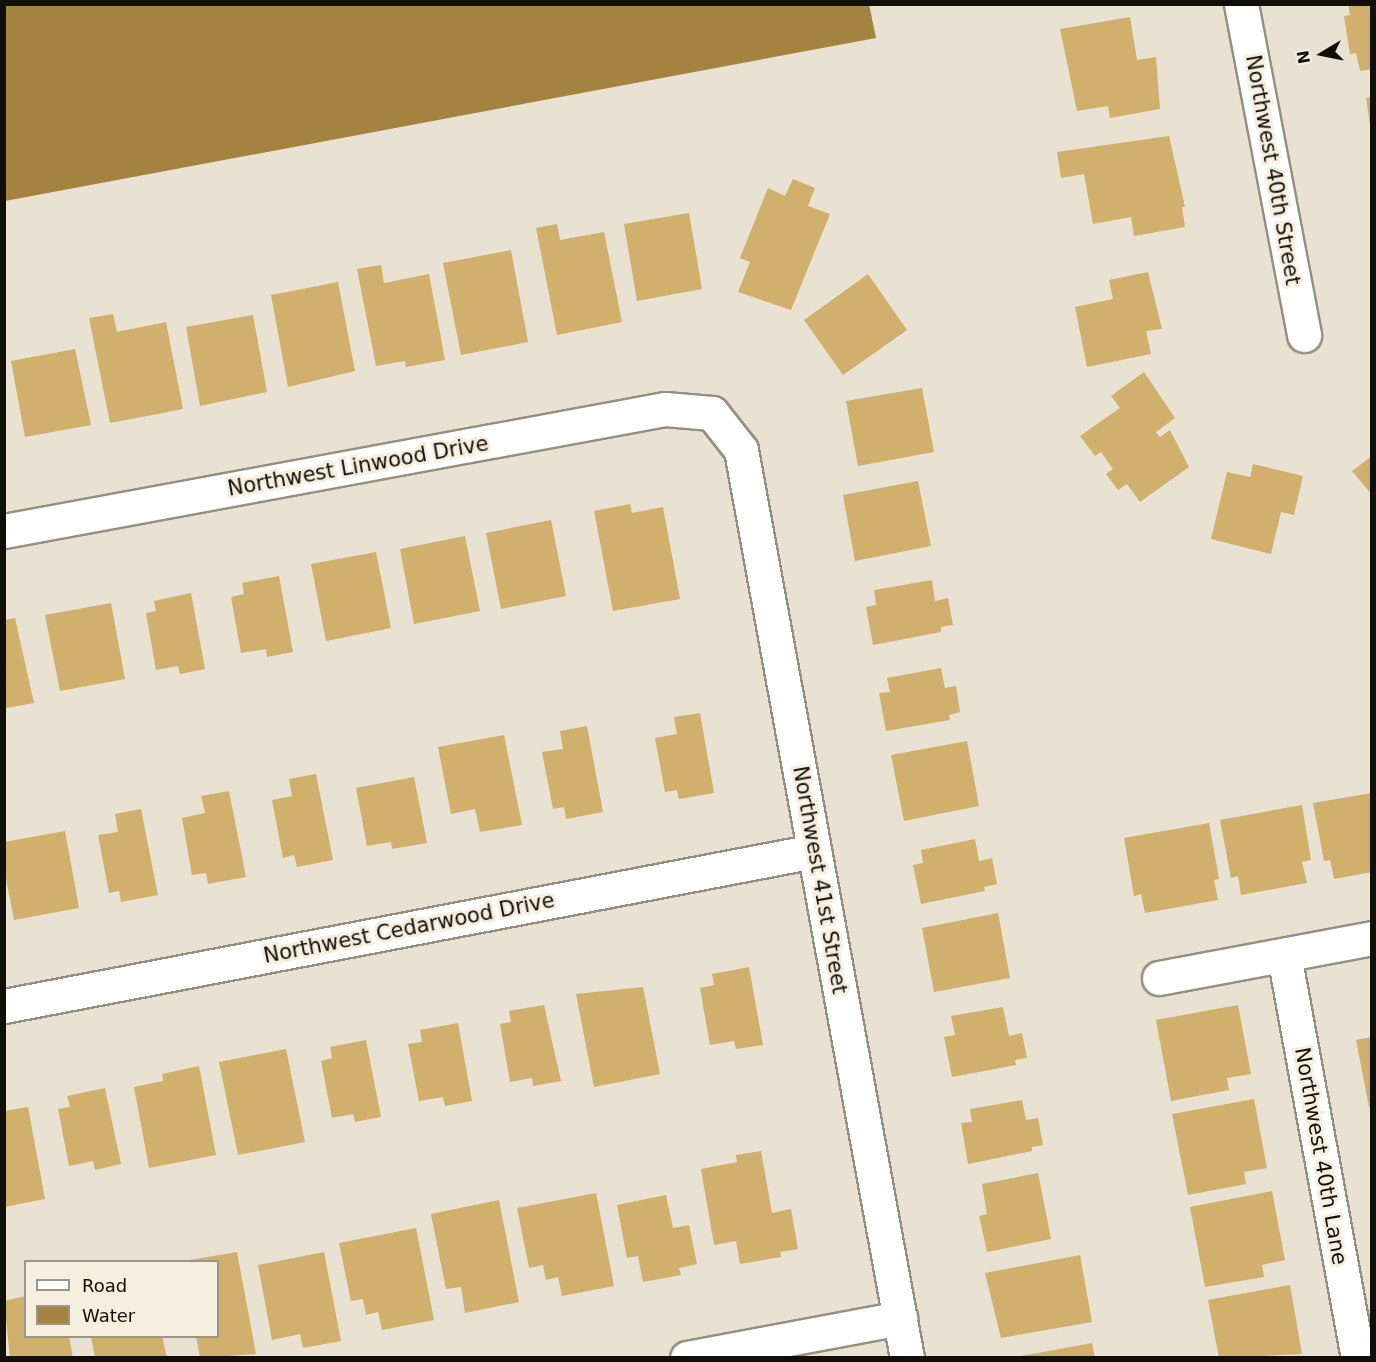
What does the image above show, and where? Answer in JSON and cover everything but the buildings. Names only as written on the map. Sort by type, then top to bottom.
[{"type":"street","name":"Northwest 40th Street","points":[[1242,4],[1304,335]]},
{"type":"street","name":"Northwest Linwood Drive","points":[[4,531],[665,409],[712,412]]},
{"type":"street","name":"Northwest 41st Street","points":[[712,412],[741,450],[907,1358]]},
{"type":"street","name":"Northwest Cedarwood Drive","points":[[4,1006],[814,852]]},
{"type":"street","points":[[1159,978],[1371,938]]},
{"type":"street","name":"Northwest 40th Lane","points":[[1284,955],[1358,1358]]},
{"type":"street","points":[[687,1358],[900,1318]]},
{"type":"water","points":[[5,4],[869,4],[876,38],[5,201]]}]
